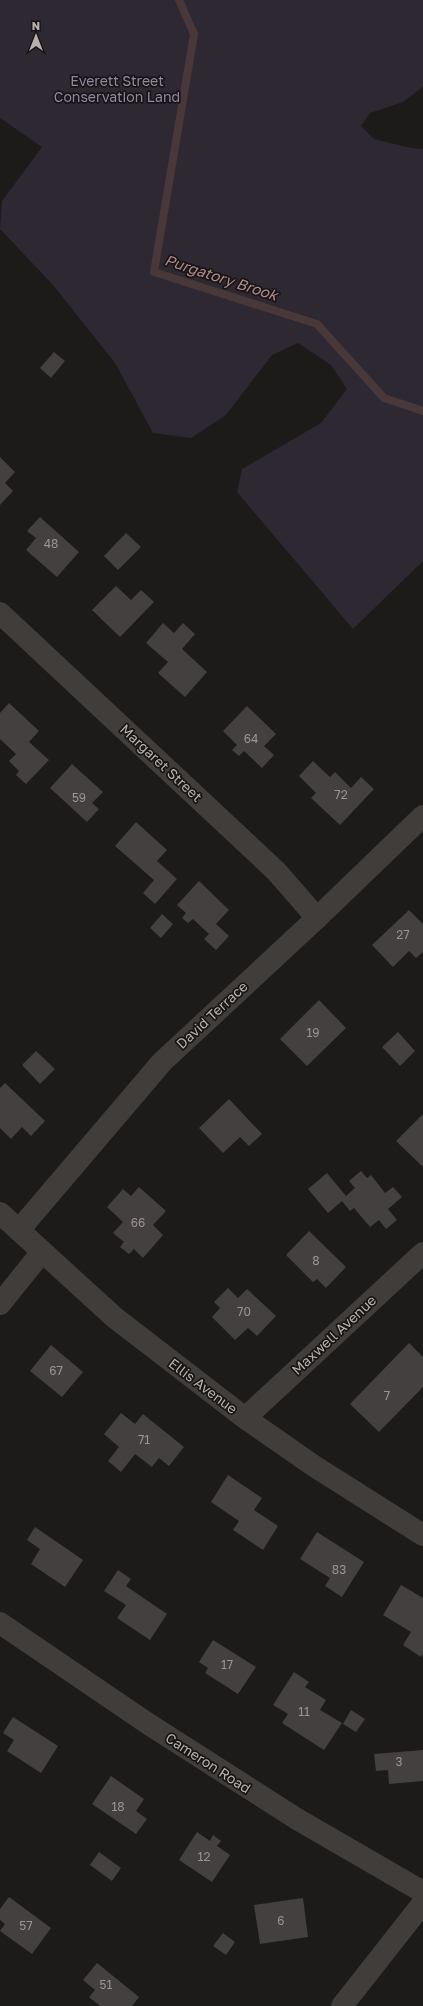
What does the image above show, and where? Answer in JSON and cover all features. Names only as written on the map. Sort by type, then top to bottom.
[{"type":"street","name":"Margaret Street","points":[[0,613],[276,871],[317,918]]},
{"type":"street","name":"David Terrace","points":[[19,1230],[162,1062],[317,918],[423,816]]},
{"type":"street","name":"Ellis Avenue","points":[[0,1213],[114,1317],[245,1418],[314,1466],[423,1535]]},
{"type":"street","points":[[0,1304],[42,1252]]},
{"type":"street","name":"Maxwell Avenue","points":[[245,1418],[423,1253]]},
{"type":"street","name":"Cameron Road","points":[[0,1623],[147,1724],[290,1815],[423,1892]]},
{"type":"street","points":[[342,2006],[423,1903]]},
{"type":"green space","name":"Everett Street Conservation Land","points":[[0,0],[423,0],[423,87],[403,102],[370,113],[361,126],[374,139],[411,148],[423,149],[423,561],[353,629],[237,492],[242,469],[321,423],[347,389],[331,365],[298,343],[272,355],[226,415],[191,438],[153,433],[115,363],[53,285],[0,229],[2,201],[42,147],[0,118]]},
{"type":"building","points":[[54,352],[65,361],[51,378],[40,368]]},
{"type":"building","points":[[0,457],[15,472],[5,483],[13,491],[0,505]]},
{"type":"building","points":[[40,517],[79,552],[57,577],[26,550],[36,538],[27,531]]},
{"type":"building","points":[[126,533],[141,547],[118,570],[104,556]]},
{"type":"building","points":[[116,586],[131,600],[141,590],[154,602],[120,637],[92,610]]},
{"type":"building","points":[[163,623],[174,633],[183,623],[195,634],[182,649],[207,672],[185,697],[158,673],[168,662],[146,643]]},
{"type":"building","points":[[9,703],[39,731],[29,742],[49,760],[26,784],[16,775],[19,771],[9,761],[16,754],[0,739],[0,713]]},
{"type":"building","points":[[247,706],[276,734],[264,746],[274,755],[262,768],[244,751],[239,756],[232,750],[237,745],[223,731]]},
{"type":"building","points":[[313,761],[330,777],[335,772],[351,788],[361,777],[374,789],[340,825],[311,798],[316,793],[299,776]]},
{"type":"building","points":[[72,764],[103,792],[92,803],[99,809],[87,822],[50,788]]},
{"type":"building","points":[[136,822],[167,850],[157,861],[177,879],[155,904],[143,893],[154,880],[115,846]]},
{"type":"building","points":[[199,881],[229,910],[216,924],[229,936],[216,950],[204,939],[209,934],[193,919],[188,923],[182,918],[186,913],[177,905]]},
{"type":"building","points":[[409,910],[423,924],[423,952],[416,958],[409,951],[393,967],[372,945]]},
{"type":"building","points":[[162,914],[173,924],[161,938],[150,928]]},
{"type":"building","points":[[319,1000],[346,1028],[307,1066],[280,1039]]},
{"type":"building","points":[[398,1032],[415,1051],[400,1066],[382,1047]]},
{"type":"building","points":[[36,1051],[55,1069],[40,1084],[22,1065]]},
{"type":"building","points":[[5,1083],[45,1121],[31,1136],[22,1127],[11,1139],[0,1128],[0,1088]]},
{"type":"building","points":[[229,1099],[262,1134],[249,1146],[240,1137],[223,1153],[199,1128]]},
{"type":"building","points":[[423,1114],[423,1167],[396,1141]]},
{"type":"building","points":[[361,1171],[367,1178],[371,1175],[385,1193],[393,1187],[402,1197],[388,1209],[397,1220],[386,1229],[379,1220],[370,1227],[354,1208],[350,1211],[342,1201],[328,1213],[308,1189],[327,1173],[346,1196],[355,1188],[349,1181]]},
{"type":"building","points":[[139,1187],[166,1211],[153,1225],[163,1235],[143,1258],[134,1249],[129,1254],[120,1247],[124,1242],[113,1233],[123,1222],[107,1207],[123,1189],[131,1196]]},
{"type":"building","points":[[309,1231],[346,1267],[326,1288],[317,1279],[313,1282],[286,1255]]},
{"type":"building","points":[[228,1288],[238,1298],[247,1289],[276,1316],[257,1336],[248,1328],[235,1340],[212,1317],[220,1308],[214,1302]]},
{"type":"building","points":[[409,1343],[423,1357],[423,1387],[379,1432],[350,1404]]},
{"type":"building","points":[[51,1345],[83,1372],[62,1397],[30,1371]]},
{"type":"building","points":[[121,1413],[135,1424],[143,1414],[184,1447],[169,1466],[159,1458],[152,1467],[135,1454],[121,1472],[108,1461],[119,1447],[104,1434]]},
{"type":"building","points":[[228,1475],[262,1498],[254,1510],[278,1526],[263,1550],[233,1530],[239,1521],[211,1502]]},
{"type":"building","points":[[35,1527],[83,1560],[65,1587],[31,1564],[40,1549],[27,1540]]},
{"type":"building","points":[[317,1532],[364,1562],[342,1597],[325,1586],[330,1578],[300,1559]]},
{"type":"building","points":[[118,1570],[131,1579],[126,1586],[167,1614],[150,1640],[117,1618],[126,1605],[104,1591]]},
{"type":"building","points":[[401,1585],[423,1598],[423,1654],[421,1657],[403,1645],[411,1632],[383,1615]]},
{"type":"building","points":[[213,1640],[256,1667],[238,1694],[205,1673],[208,1668],[199,1662]]},
{"type":"building","points":[[294,1672],[309,1682],[305,1687],[326,1700],[320,1710],[342,1723],[324,1750],[282,1723],[288,1714],[273,1705]]},
{"type":"building","points":[[351,1710],[365,1719],[356,1732],[343,1724]]},
{"type":"building","points":[[13,1717],[58,1746],[41,1773],[7,1751],[14,1740],[3,1733]]},
{"type":"building","points":[[423,1750],[423,1781],[389,1784],[388,1770],[376,1771],[374,1754]]},
{"type":"building","points":[[111,1776],[144,1799],[136,1811],[147,1819],[136,1834],[92,1804]]},
{"type":"building","points":[[197,1832],[210,1841],[213,1835],[221,1841],[217,1846],[230,1855],[212,1882],[179,1860]]},
{"type":"building","points":[[99,1852],[121,1868],[112,1881],[90,1865]]},
{"type":"building","points":[[9,1897],[51,1928],[32,1954],[0,1931],[5,1924],[0,1920],[0,1909]]},
{"type":"building","points":[[303,1898],[308,1937],[260,1944],[254,1905]]},
{"type":"building","points":[[223,1933],[235,1942],[226,1955],[213,1946]]},
{"type":"building","points":[[97,1963],[139,1997],[132,2006],[100,2006],[89,1997],[95,1990],[83,1980]]},
{"type":"waterway","name":"Purgatory Brook","points":[[179,0],[194,34],[154,272],[317,324],[384,398],[423,411]]}]
